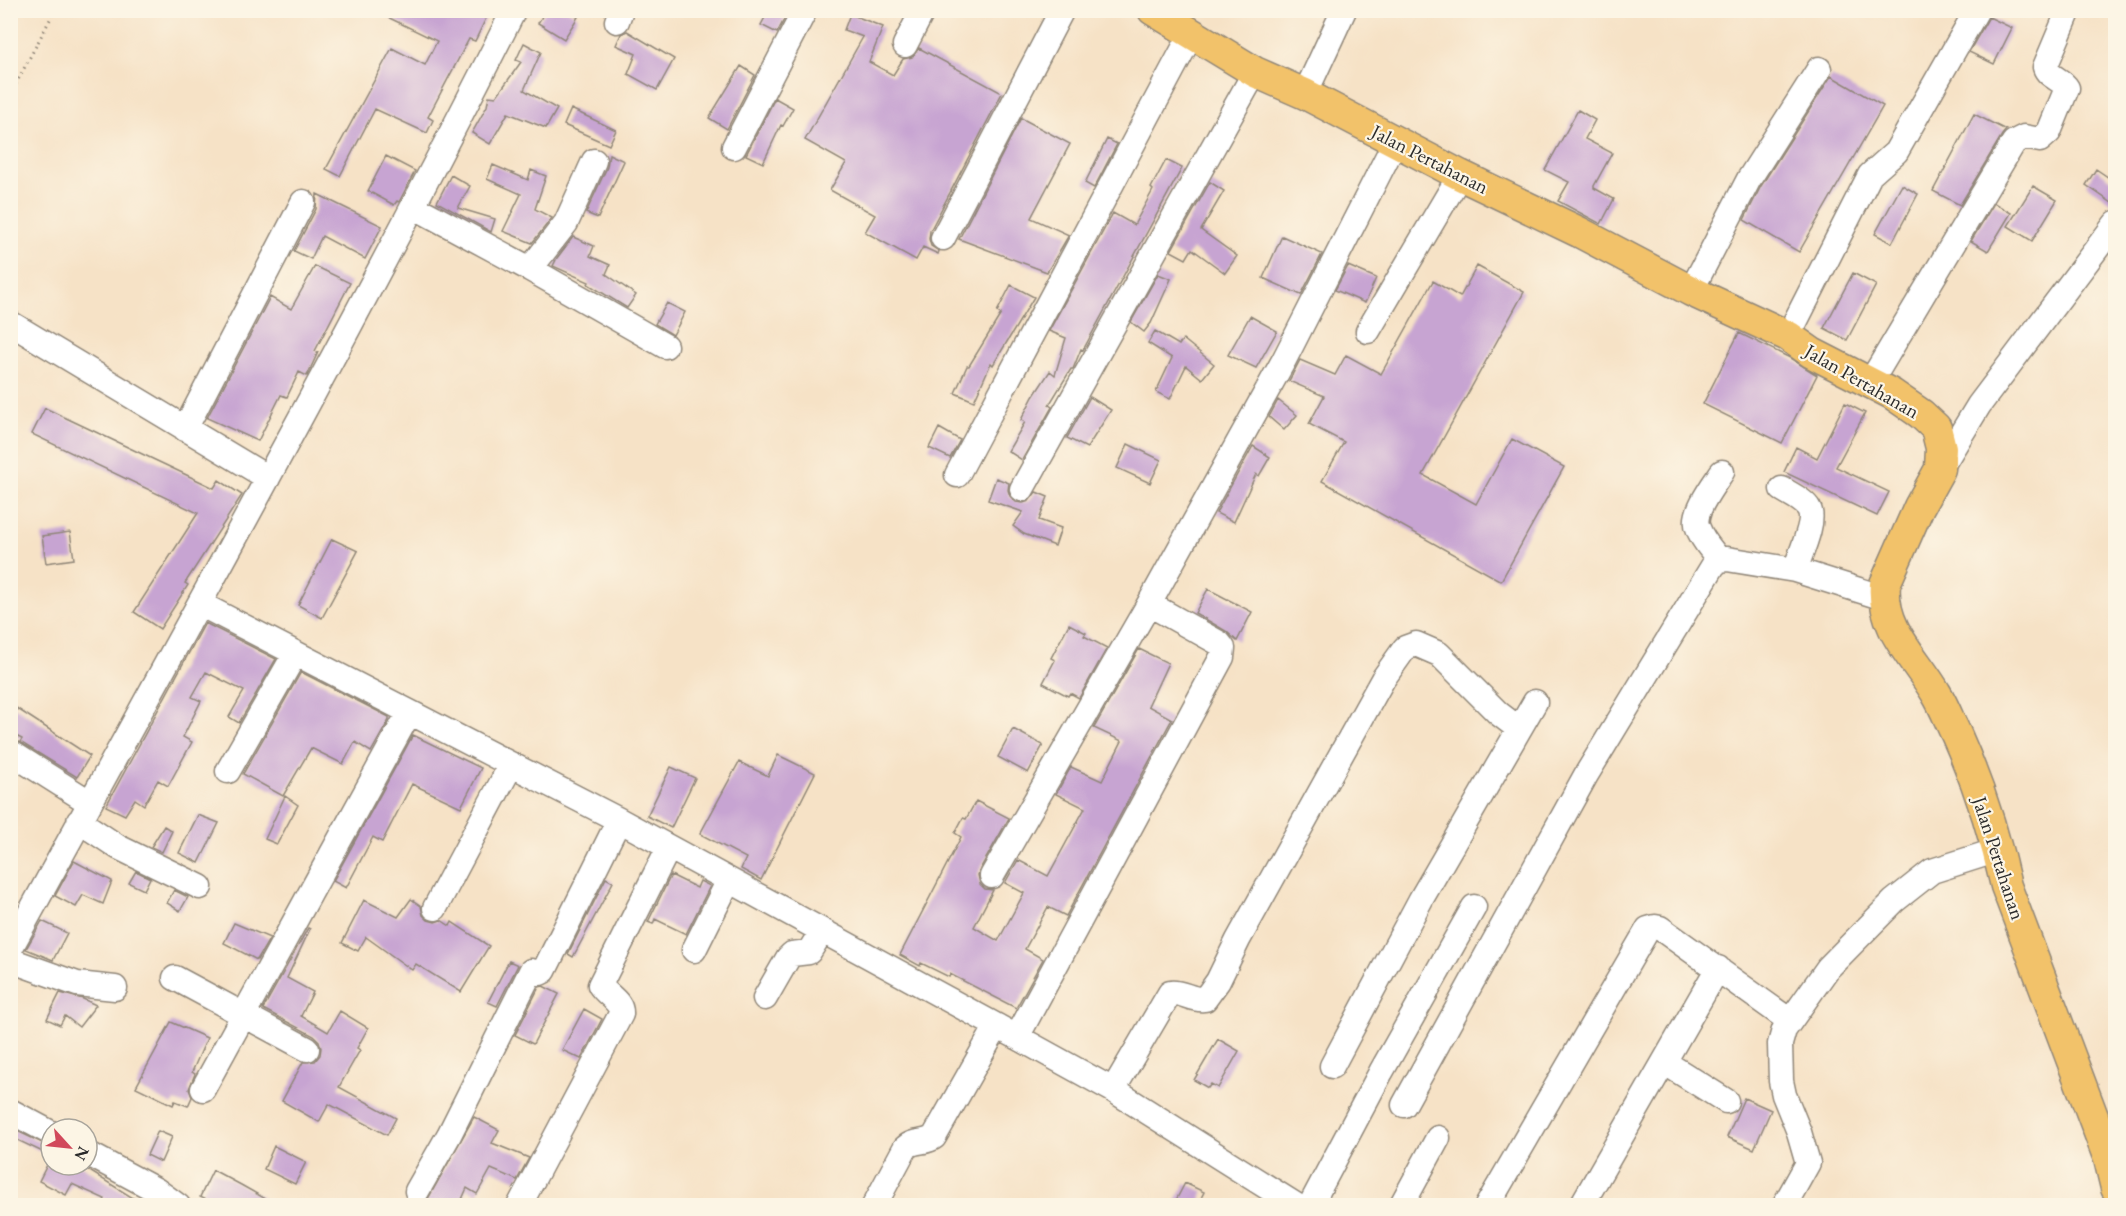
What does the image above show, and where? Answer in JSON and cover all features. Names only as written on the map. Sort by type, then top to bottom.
[{"type":"main road","name":"Jalan Pertahanan","points":[[1153,10],[1255,72],[1305,94],[1691,291],[1788,336],[1812,353],[1892,394],[1921,414],[1936,428],[1941,448],[1940,469],[1919,507],[1885,584],[1884,598],[1887,616],[1895,634],[1936,693],[1957,736],[1998,850],[2006,886],[2112,1156],[2115,1188]]},
{"type":"street","points":[[10,949],[268,478],[514,10]]},
{"type":"street","points":[[734,147],[806,10]]},
{"type":"street","points":[[905,45],[923,10]]},
{"type":"street","points":[[943,238],[1062,10]]},
{"type":"street","points":[[1305,94],[1344,10]]},
{"type":"street","points":[[1788,336],[1865,184],[1877,168],[1896,152],[1977,10]]},
{"type":"street","points":[[1870,383],[2014,142],[2021,137],[2040,140],[2049,132],[2067,88],[2047,72],[2045,67],[2068,10]]},
{"type":"street","points":[[957,475],[1192,33]]},
{"type":"street","points":[[1691,291],[1749,179],[1819,69]]},
{"type":"street","points":[[1022,489],[1255,72]]},
{"type":"street","points":[[992,876],[1149,604],[1284,360],[1395,140]]},
{"type":"street","points":[[530,268],[566,223],[594,161]]},
{"type":"street","points":[[1368,331],[1460,175]]},
{"type":"street","points":[[185,429],[303,202]]},
{"type":"street","points":[[413,206],[530,268],[665,346]]},
{"type":"street","points":[[1940,469],[1979,405],[2115,223]]},
{"type":"street","points":[[10,323],[268,478]]},
{"type":"street","points":[[1719,560],[1698,530],[1696,520],[1707,495],[1722,472]]},
{"type":"street","points":[[1782,489],[1805,505],[1811,513],[1809,527],[1795,570]]},
{"type":"street","points":[[1719,560],[1745,561],[1795,570],[1884,598]]},
{"type":"street","points":[[1404,1105],[1586,775],[1719,560]]},
{"type":"street","points":[[200,604],[619,820],[668,849],[1113,1090],[1297,1206]]},
{"type":"street","points":[[874,1206],[905,1148],[912,1142],[930,1140],[934,1137],[1007,1032],[1222,657],[1223,648],[1220,643],[1149,604]]},
{"type":"street","points":[[1113,1090],[1170,993],[1174,992],[1197,1001],[1205,999],[1211,991],[1383,679],[1405,648],[1416,644],[1438,654],[1498,713],[1519,729]]},
{"type":"street","points":[[228,771],[295,654]]},
{"type":"street","points":[[1332,1066],[1421,899],[1535,702]]},
{"type":"street","points":[[203,1089],[242,1014],[409,713]]},
{"type":"street","points":[[10,752],[84,811],[118,847],[201,887]]},
{"type":"street","points":[[435,908],[512,765]]},
{"type":"street","points":[[417,1191],[449,1135],[531,971],[540,973],[544,971],[619,820]]},
{"type":"street","points":[[519,1206],[621,1014],[622,1008],[600,985],[668,849]]},
{"type":"street","points":[[1784,1206],[1808,1163],[1781,1081],[1780,1044],[1784,1030],[1828,969],[1894,901],[1932,871],[1998,850]]},
{"type":"street","points":[[694,950],[729,880]]},
{"type":"street","points":[[1310,1206],[1474,907]]},
{"type":"street","points":[[1487,1206],[1648,929],[1660,928],[1790,1021]]},
{"type":"street","points":[[765,998],[788,957],[792,954],[809,952],[822,931]]},
{"type":"street","points":[[10,960],[77,984],[115,988]]},
{"type":"street","points":[[1583,1203],[1718,968]]},
{"type":"street","points":[[175,978],[307,1049]]},
{"type":"street","points":[[1665,1062],[1726,1101]]},
{"type":"street","points":[[10,1111],[39,1127]]},
{"type":"street","points":[[1401,1206],[1438,1138]]},
{"type":"street","points":[[99,1159],[156,1190],[178,1206]]},
{"type":"path","points":[[10,95],[55,10]]},
{"type":"building","points":[[373,10],[490,10],[475,41],[469,39],[428,117],[433,120],[427,133],[375,109],[340,176],[326,169],[392,48],[425,65],[437,41]]},
{"type":"building","points":[[546,10],[567,10],[578,17],[564,39],[538,23]]},
{"type":"building","points":[[769,10],[789,10],[777,33],[761,25]]},
{"type":"building","points":[[850,14],[883,27],[869,62],[893,75],[903,59],[912,57],[919,48],[1002,93],[930,231],[931,246],[939,251],[938,254],[923,247],[916,260],[865,232],[875,215],[830,190],[846,163],[805,140],[863,37],[844,30]]},
{"type":"building","points":[[1989,17],[2012,28],[1994,64],[1969,52]]},
{"type":"building","points":[[627,31],[674,59],[657,90],[628,74],[636,54],[616,45],[621,34]]},
{"type":"building","points":[[524,43],[541,52],[524,90],[557,109],[546,128],[508,113],[490,144],[472,133],[487,106],[489,96],[496,97],[521,62],[516,60]]},
{"type":"building","points":[[741,66],[755,75],[727,129],[709,118]]},
{"type":"building","points":[[1831,76],[1883,106],[1799,252],[1744,220],[1761,186]]},
{"type":"building","points":[[775,98],[793,108],[783,126],[781,125],[763,163],[746,155]]},
{"type":"building","points":[[571,109],[616,130],[609,145],[564,125]]},
{"type":"building","points":[[1578,110],[1595,120],[1585,139],[1612,153],[1594,186],[1614,199],[1601,224],[1558,201],[1569,182],[1545,170]]},
{"type":"building","points":[[1974,114],[2006,130],[1960,205],[1933,191]]},
{"type":"building","points":[[1021,118],[1070,144],[1031,218],[1069,235],[1047,272],[959,239]]},
{"type":"building","points":[[1107,139],[1117,144],[1094,188],[1085,183]]},
{"type":"building","points":[[609,154],[624,161],[598,218],[586,213],[607,167]]},
{"type":"building","points":[[386,156],[415,171],[399,202],[397,201],[394,205],[368,191]]},
{"type":"building","points":[[1166,160],[1182,168],[1083,350],[1081,349],[1073,369],[1049,405],[1052,407],[1022,460],[1008,451],[1025,422],[1021,420],[1033,397],[1050,371],[1055,375],[1066,338],[1049,331],[1113,213],[1134,225]]},
{"type":"building","points":[[493,165],[528,180],[531,170],[546,176],[535,209],[552,218],[532,243],[503,231],[521,194],[487,179]]},
{"type":"building","points":[[2096,169],[2115,182],[2115,205],[2086,185]]},
{"type":"building","points":[[451,175],[470,186],[458,208],[495,219],[491,232],[437,202]]},
{"type":"building","points":[[1210,182],[1224,191],[1201,230],[1237,256],[1225,273],[1192,249],[1186,259],[1171,251]]},
{"type":"building","points":[[1902,185],[1918,194],[1892,243],[1875,234]]},
{"type":"building","points":[[2033,186],[2057,200],[2032,241],[2008,226]]},
{"type":"building","points":[[317,194],[382,226],[365,259],[322,236],[311,259],[294,251],[316,209]]},
{"type":"building","points":[[1994,203],[2011,213],[1988,251],[1971,241]]},
{"type":"building","points":[[1282,236],[1322,254],[1301,295],[1263,278]]},
{"type":"building","points":[[573,237],[594,246],[590,256],[610,265],[606,274],[636,295],[627,308],[588,284],[589,282],[553,266]]},
{"type":"building","points":[[315,266],[350,283],[315,351],[318,352],[307,376],[299,372],[287,397],[281,395],[258,441],[207,418],[270,297],[291,309]]},
{"type":"building","points":[[1348,266],[1376,278],[1365,303],[1335,290]]},
{"type":"building","points":[[1477,266],[1524,292],[1423,475],[1476,504],[1512,439],[1564,467],[1501,581],[1322,481],[1344,442],[1309,424],[1324,396],[1289,381],[1300,360],[1335,375],[1346,355],[1381,374],[1433,281],[1460,297]]},
{"type":"building","points":[[1853,273],[1876,285],[1847,340],[1824,328]]},
{"type":"building","points":[[1158,274],[1171,279],[1151,323],[1144,332],[1131,322]]},
{"type":"building","points":[[1011,285],[1034,297],[993,365],[991,363],[974,401],[955,393],[967,366],[1001,314],[997,312]]},
{"type":"building","points":[[667,303],[685,312],[673,335],[655,324]]},
{"type":"building","points":[[1250,316],[1277,331],[1256,368],[1228,355]]},
{"type":"building","points":[[1155,331],[1179,345],[1183,339],[1214,364],[1202,379],[1186,366],[1170,399],[1156,392],[1172,358],[1148,343]]},
{"type":"building","points":[[1739,333],[1790,358],[1817,375],[1782,443],[1703,404]]},
{"type":"building","points":[[1090,397],[1111,410],[1087,448],[1067,438]]},
{"type":"building","points":[[1278,400],[1297,415],[1284,430],[1269,417]]},
{"type":"building","points":[[1845,403],[1865,413],[1836,467],[1889,492],[1877,516],[1784,472],[1796,447],[1817,458]]},
{"type":"building","points":[[45,408],[214,488],[219,480],[242,495],[185,583],[188,585],[160,629],[134,612],[198,513],[32,434]]},
{"type":"building","points":[[939,428],[960,440],[950,458],[929,448]]},
{"type":"building","points":[[1128,444],[1161,460],[1150,483],[1117,468]]},
{"type":"building","points":[[1253,446],[1270,457],[1259,476],[1256,474],[1234,522],[1216,513]]},
{"type":"building","points":[[996,478],[1009,483],[1010,496],[1016,502],[1029,501],[1036,492],[1048,497],[1039,520],[1061,528],[1055,546],[1024,534],[1013,526],[1023,512],[988,500]]},
{"type":"building","points":[[70,532],[74,559],[46,563],[42,536]]},
{"type":"building","points":[[332,539],[358,551],[322,618],[298,605]]},
{"type":"building","points":[[1208,589],[1252,612],[1237,641],[1226,631],[1195,613]]},
{"type":"building","points":[[205,623],[276,659],[239,723],[229,717],[244,691],[206,672],[192,697],[201,701],[183,737],[192,742],[168,786],[158,780],[144,805],[135,799],[125,815],[106,806]]},
{"type":"building","points":[[1069,624],[1086,633],[1084,636],[1107,648],[1079,698],[1070,693],[1068,696],[1043,683],[1055,660],[1051,658]]},
{"type":"building","points":[[1139,649],[1168,663],[1148,706],[1172,719],[1066,916],[1048,907],[1025,949],[1043,959],[1016,1008],[950,974],[949,977],[921,963],[920,966],[900,955],[961,837],[955,833],[976,801],[1009,818],[978,875],[980,884],[985,889],[993,890],[974,927],[998,941],[1024,893],[1005,883],[1018,860],[1048,876],[1085,808],[1056,794],[1071,767],[1102,781],[1122,741],[1094,728]]},
{"type":"building","points":[[301,672],[389,717],[389,720],[371,752],[355,742],[343,764],[311,748],[283,796],[243,774]]},
{"type":"building","points":[[10,704],[90,756],[77,777],[20,742],[22,739],[10,733]]},
{"type":"building","points":[[1013,729],[1043,745],[1028,773],[998,757]]},
{"type":"building","points":[[413,735],[481,768],[461,807],[412,784],[382,842],[373,837],[346,888],[333,881]]},
{"type":"building","points":[[778,755],[815,773],[761,880],[741,869],[746,858],[700,834],[739,762],[768,776]]},
{"type":"building","points":[[671,767],[695,778],[671,828],[647,816]]},
{"type":"building","points":[[285,796],[298,805],[277,844],[265,839]]},
{"type":"building","points":[[198,815],[219,823],[199,863],[179,853]]},
{"type":"building","points":[[164,826],[172,831],[162,852],[151,847]]},
{"type":"building","points":[[74,861],[112,881],[103,904],[83,895],[76,907],[55,896]]},
{"type":"building","points":[[136,871],[150,878],[144,890],[129,883]]},
{"type":"building","points":[[671,875],[697,888],[700,881],[710,886],[686,934],[655,919],[653,924],[648,922]]},
{"type":"building","points":[[606,878],[613,882],[573,957],[568,954]]},
{"type":"building","points":[[174,890],[188,897],[180,911],[167,903]]},
{"type":"building","points":[[411,899],[421,906],[423,915],[428,920],[435,922],[441,920],[450,926],[452,922],[489,946],[461,992],[416,964],[412,970],[366,937],[358,951],[342,943],[364,900],[398,917]]},
{"type":"building","points":[[42,921],[67,933],[53,960],[26,949]]},
{"type":"building","points":[[234,923],[270,938],[257,960],[224,943]]},
{"type":"building","points":[[308,928],[310,929],[287,978],[313,992],[301,1016],[328,1032],[340,1011],[368,1028],[357,1048],[360,1050],[339,1087],[396,1118],[387,1135],[329,1104],[319,1122],[282,1101],[303,1062],[315,1061],[320,1055],[321,1048],[314,1036],[263,1009]]},
{"type":"building","points":[[509,961],[518,965],[497,1006],[488,1002]]},
{"type":"building","points":[[543,986],[559,994],[533,1044],[515,1035],[539,987]]},
{"type":"building","points":[[60,993],[96,1005],[79,1027],[65,1016],[60,1025],[47,1019]]},
{"type":"building","points":[[584,1009],[602,1019],[581,1059],[562,1050]]},
{"type":"building","points":[[171,1022],[207,1038],[192,1072],[195,1074],[189,1089],[192,1097],[188,1106],[175,1101],[173,1105],[136,1087]]},
{"type":"building","points":[[1218,1039],[1239,1051],[1218,1088],[1211,1084],[1208,1088],[1194,1080]]},
{"type":"building","points":[[1744,1098],[1771,1110],[1754,1149],[1727,1137]]},
{"type":"building","points":[[474,1117],[499,1130],[492,1143],[529,1158],[517,1180],[491,1169],[477,1194],[467,1188],[459,1206],[424,1206]]},
{"type":"building","points":[[15,1130],[39,1141],[39,1150],[11,1137]]},
{"type":"building","points":[[158,1131],[172,1137],[161,1162],[147,1155]]},
{"type":"building","points":[[274,1146],[306,1162],[295,1184],[264,1169]]},
{"type":"building","points":[[213,1170],[278,1206],[219,1206],[200,1197]]},
{"type":"building","points":[[41,1177],[99,1177],[146,1206],[113,1206],[104,1201],[105,1199],[72,1184],[66,1195],[39,1181]]},
{"type":"building","points":[[1185,1183],[1204,1192],[1197,1206],[1173,1206]]}]
